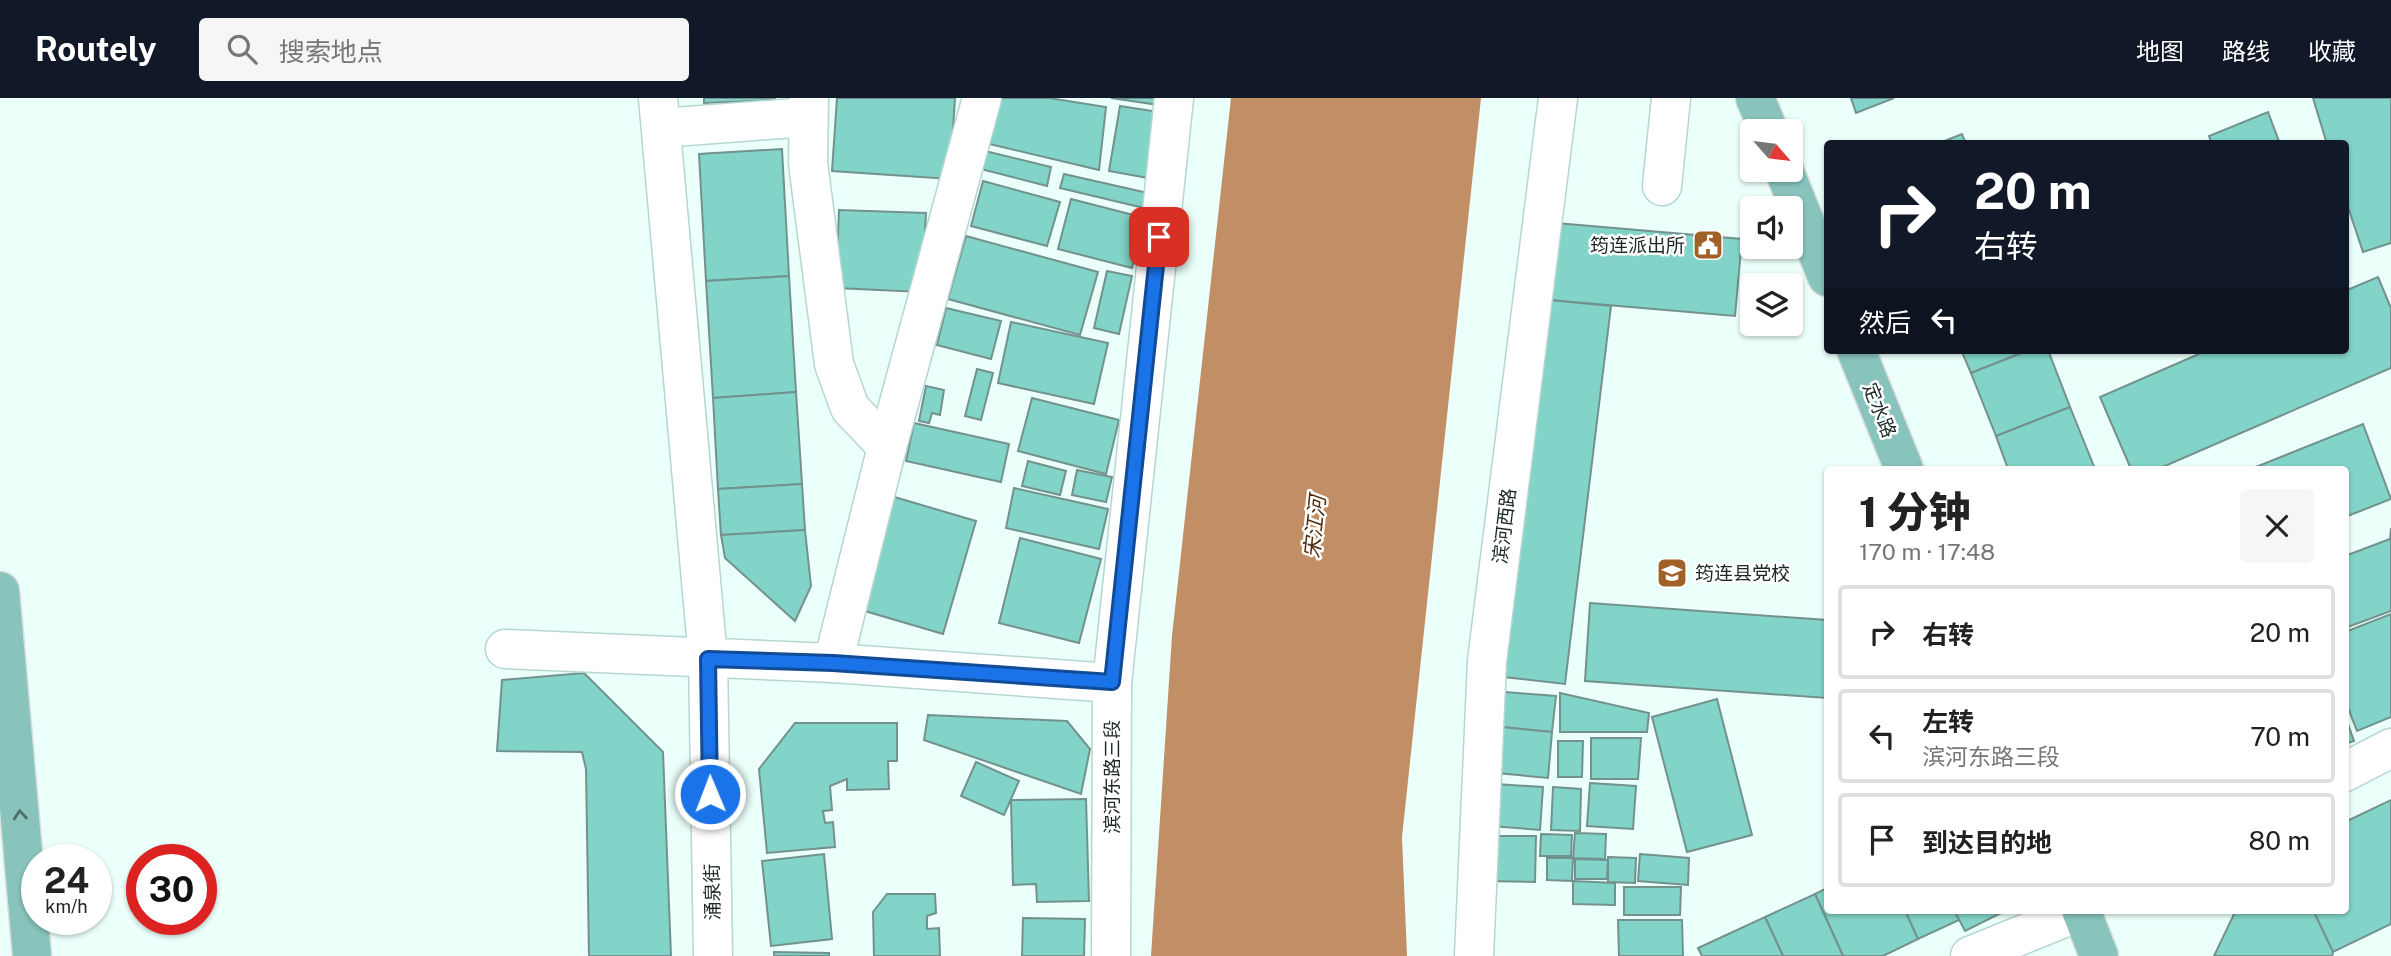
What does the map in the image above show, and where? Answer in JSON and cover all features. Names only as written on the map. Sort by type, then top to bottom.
[{"type":"main road","points":[[1755,98],[1764,119]]},
{"type":"main road","points":[[1789,182],[1824,270]]},
{"type":"main road","name":"定水路","points":[[1858,354],[1903,466]]},
{"type":"main road","points":[[0,593],[32,956]]},
{"type":"main road","points":[[2083,914],[2099,956]]},
{"type":"street","points":[[833,663],[887,447],[982,98]]},
{"type":"street","name":"滨河东路三段","points":[[1111,956],[1112,682],[1174,98]]},
{"type":"street","name":"滨河西路","points":[[1474,956],[1487,661],[1558,98]]},
{"type":"street","points":[[1662,186],[1671,98]]},
{"type":"street","points":[[660,113],[808,107],[808,163],[834,365],[850,408],[887,447]]},
{"type":"street","name":"涌泉街","points":[[660,113],[708,659],[713,956]]},
{"type":"street","points":[[505,649],[833,663],[1112,682]]},
{"type":"street","points":[[2349,770],[2391,748]]},
{"type":"street","points":[[1970,956],[2072,914]]},
{"type":"water","name":"宋江河","points":[[1231,98],[1481,98],[1402,837],[1407,956],[1151,956],[1172,636]]},
{"type":"building","points":[[704,98],[775,98],[775,100],[704,103]]},
{"type":"building","points":[[837,98],[955,98],[950,179],[832,171]]},
{"type":"building","points":[[993,98],[1049,98],[1106,107],[1099,170],[985,143]]},
{"type":"building","points":[[1111,98],[1160,98],[1159,105]]},
{"type":"building","points":[[1851,98],[1894,98],[1856,113]]},
{"type":"building","points":[[2313,98],[2391,98],[2391,243],[2363,252],[2349,210],[2349,140],[2326,140]]},
{"type":"building","points":[[1120,106],[1159,112],[1148,178],[1109,171]]},
{"type":"building","points":[[2268,112],[2278,140],[2210,140],[2209,136]]},
{"type":"building","points":[[1962,134],[1964,140],[1947,140]]},
{"type":"building","points":[[782,149],[789,276],[706,281],[699,154]]},
{"type":"building","points":[[981,150],[1051,167],[1047,186],[977,168]]},
{"type":"building","points":[[1064,174],[1148,193],[1144,208],[1060,188]]},
{"type":"building","points":[[983,181],[1060,202],[1047,246],[971,226]]},
{"type":"building","points":[[1071,199],[1145,218],[1132,268],[1058,249]]},
{"type":"building","points":[[839,210],[926,213],[922,292],[836,288]]},
{"type":"building","points":[[1556,223],[1740,239],[1735,316],[1549,300]]},
{"type":"building","points":[[966,236],[1098,272],[1080,335],[948,299]]},
{"type":"building","points":[[1107,271],[1132,276],[1119,334],[1094,328]]},
{"type":"building","points":[[789,276],[796,392],[713,398],[706,281]]},
{"type":"building","points":[[2378,277],[2391,308],[2391,368],[2165,466],[2130,466],[2100,397],[2199,354],[2349,354],[2349,289]]},
{"type":"building","points":[[1549,300],[1611,306],[1565,684],[1504,677]]},
{"type":"building","points":[[946,308],[1001,321],[991,359],[937,345]]},
{"type":"building","points":[[1011,322],[1108,343],[1094,404],[998,383]]},
{"type":"building","points":[[1963,354],[2019,354],[1971,373]]},
{"type":"building","points":[[2019,354],[2050,354],[2070,407],[1996,436],[1971,373]]},
{"type":"building","points":[[977,369],[993,373],[981,420],[965,416]]},
{"type":"building","points":[[926,386],[944,390],[940,415],[932,413],[929,423],[919,421]]},
{"type":"building","points":[[796,392],[802,484],[718,489],[713,398]]},
{"type":"building","points":[[1032,398],[1119,420],[1106,474],[1018,451]]},
{"type":"building","points":[[2070,407],[2094,466],[2007,466],[1996,436]]},
{"type":"building","points":[[914,423],[1009,444],[1001,482],[906,461]]},
{"type":"building","points":[[2363,424],[2391,499],[2349,515],[2349,466],[2258,466]]},
{"type":"building","points":[[1028,461],[1066,471],[1060,495],[1022,486]]},
{"type":"building","points":[[1077,470],[1112,477],[1106,502],[1072,495]]},
{"type":"building","points":[[802,484],[805,530],[721,535],[718,489]]},
{"type":"building","points":[[1014,488],[1108,509],[1099,549],[1006,528]]},
{"type":"building","points":[[891,496],[976,521],[943,634],[858,609]]},
{"type":"building","points":[[2391,528],[2391,611],[2349,627],[2349,554],[2390,539]]},
{"type":"building","points":[[805,530],[811,586],[795,621],[725,558],[721,535]]},
{"type":"building","points":[[1020,538],[1101,559],[1079,643],[999,623]]},
{"type":"building","points":[[1590,603],[1824,620],[1824,698],[1585,681]]},
{"type":"building","points":[[2391,614],[2391,717],[2357,731],[2349,710],[2349,630]]},
{"type":"building","points":[[584,673],[663,752],[671,956],[589,956],[586,769],[582,752],[497,751],[502,680]]},
{"type":"building","points":[[1505,692],[1556,696],[1552,732],[1502,727]]},
{"type":"building","points":[[1560,693],[1649,713],[1647,732],[1560,732]]},
{"type":"building","points":[[1717,699],[1752,835],[1687,852],[1652,717]]},
{"type":"building","points":[[928,715],[1067,721],[1090,749],[1081,794],[924,740]]},
{"type":"building","points":[[795,723],[897,723],[897,761],[888,761],[889,789],[847,790],[847,779],[830,786],[832,810],[823,811],[825,823],[833,822],[835,847],[767,853],[759,769]]},
{"type":"building","points":[[1502,727],[1552,732],[1548,778],[1497,773]]},
{"type":"building","points":[[2349,727],[2354,741],[2349,743]]},
{"type":"building","points":[[1591,738],[1641,738],[1638,779],[1591,779]]},
{"type":"building","points":[[1558,741],[1583,741],[1582,777],[1558,777]]},
{"type":"building","points":[[976,762],[1019,781],[1004,815],[961,796]]},
{"type":"building","points":[[1590,783],[1636,786],[1633,829],[1587,826]]},
{"type":"building","points":[[1495,784],[1543,787],[1540,830],[1491,826]]},
{"type":"building","points":[[1553,787],[1581,789],[1580,831],[1551,830]]},
{"type":"building","points":[[1086,799],[1089,901],[1037,902],[1036,884],[1013,885],[1011,800]]},
{"type":"building","points":[[2391,800],[2391,924],[2333,952],[2315,914],[2349,914],[2349,820]]},
{"type":"building","points":[[1575,833],[1606,834],[1605,859],[1573,858]]},
{"type":"building","points":[[1541,834],[1572,835],[1571,856],[1540,856]]},
{"type":"building","points":[[1486,836],[1536,836],[1535,882],[1485,881]]},
{"type":"building","points":[[824,854],[832,939],[771,946],[762,861]]},
{"type":"building","points":[[1640,854],[1689,858],[1688,885],[1638,881]]},
{"type":"building","points":[[1608,857],[1636,858],[1635,883],[1608,882]]},
{"type":"building","points":[[1547,858],[1573,858],[1572,881],[1547,880]]},
{"type":"building","points":[[1575,859],[1608,860],[1607,879],[1575,879]]},
{"type":"building","points":[[1573,881],[1615,883],[1615,905],[1573,904]]},
{"type":"building","points":[[1624,887],[1681,887],[1680,915],[1624,915]]},
{"type":"building","points":[[1824,890],[1824,914],[1815,894]]},
{"type":"building","points":[[887,894],[935,894],[936,913],[927,916],[927,929],[939,928],[940,956],[874,956],[873,912]]},
{"type":"building","points":[[1815,894],[1843,956],[1783,956],[1765,917]]},
{"type":"building","points":[[1824,914],[1907,914],[1918,939],[1883,956],[1843,956]]},
{"type":"building","points":[[1907,914],[1956,914],[1959,920],[1918,939]]},
{"type":"building","points":[[1956,914],[1999,914],[1965,931]]},
{"type":"building","points":[[2234,914],[2315,914],[2333,952],[2332,956],[2214,956]]},
{"type":"building","points":[[1765,917],[1783,956],[1702,956],[1698,948]]},
{"type":"building","points":[[1023,918],[1085,919],[1084,956],[1022,956]]},
{"type":"building","points":[[1618,920],[1682,920],[1683,956],[1619,956]]},
{"type":"building","points":[[774,952],[829,953],[829,956],[774,956]]},
{"type":"place","name":"筠连派出所","points":[[1708,245]]},
{"type":"place","name":"筠连县党校","points":[[1672,573]]},
{"type":"route","points":[[710,794],[708,659],[833,663],[1112,682],[1159,237]]}]
